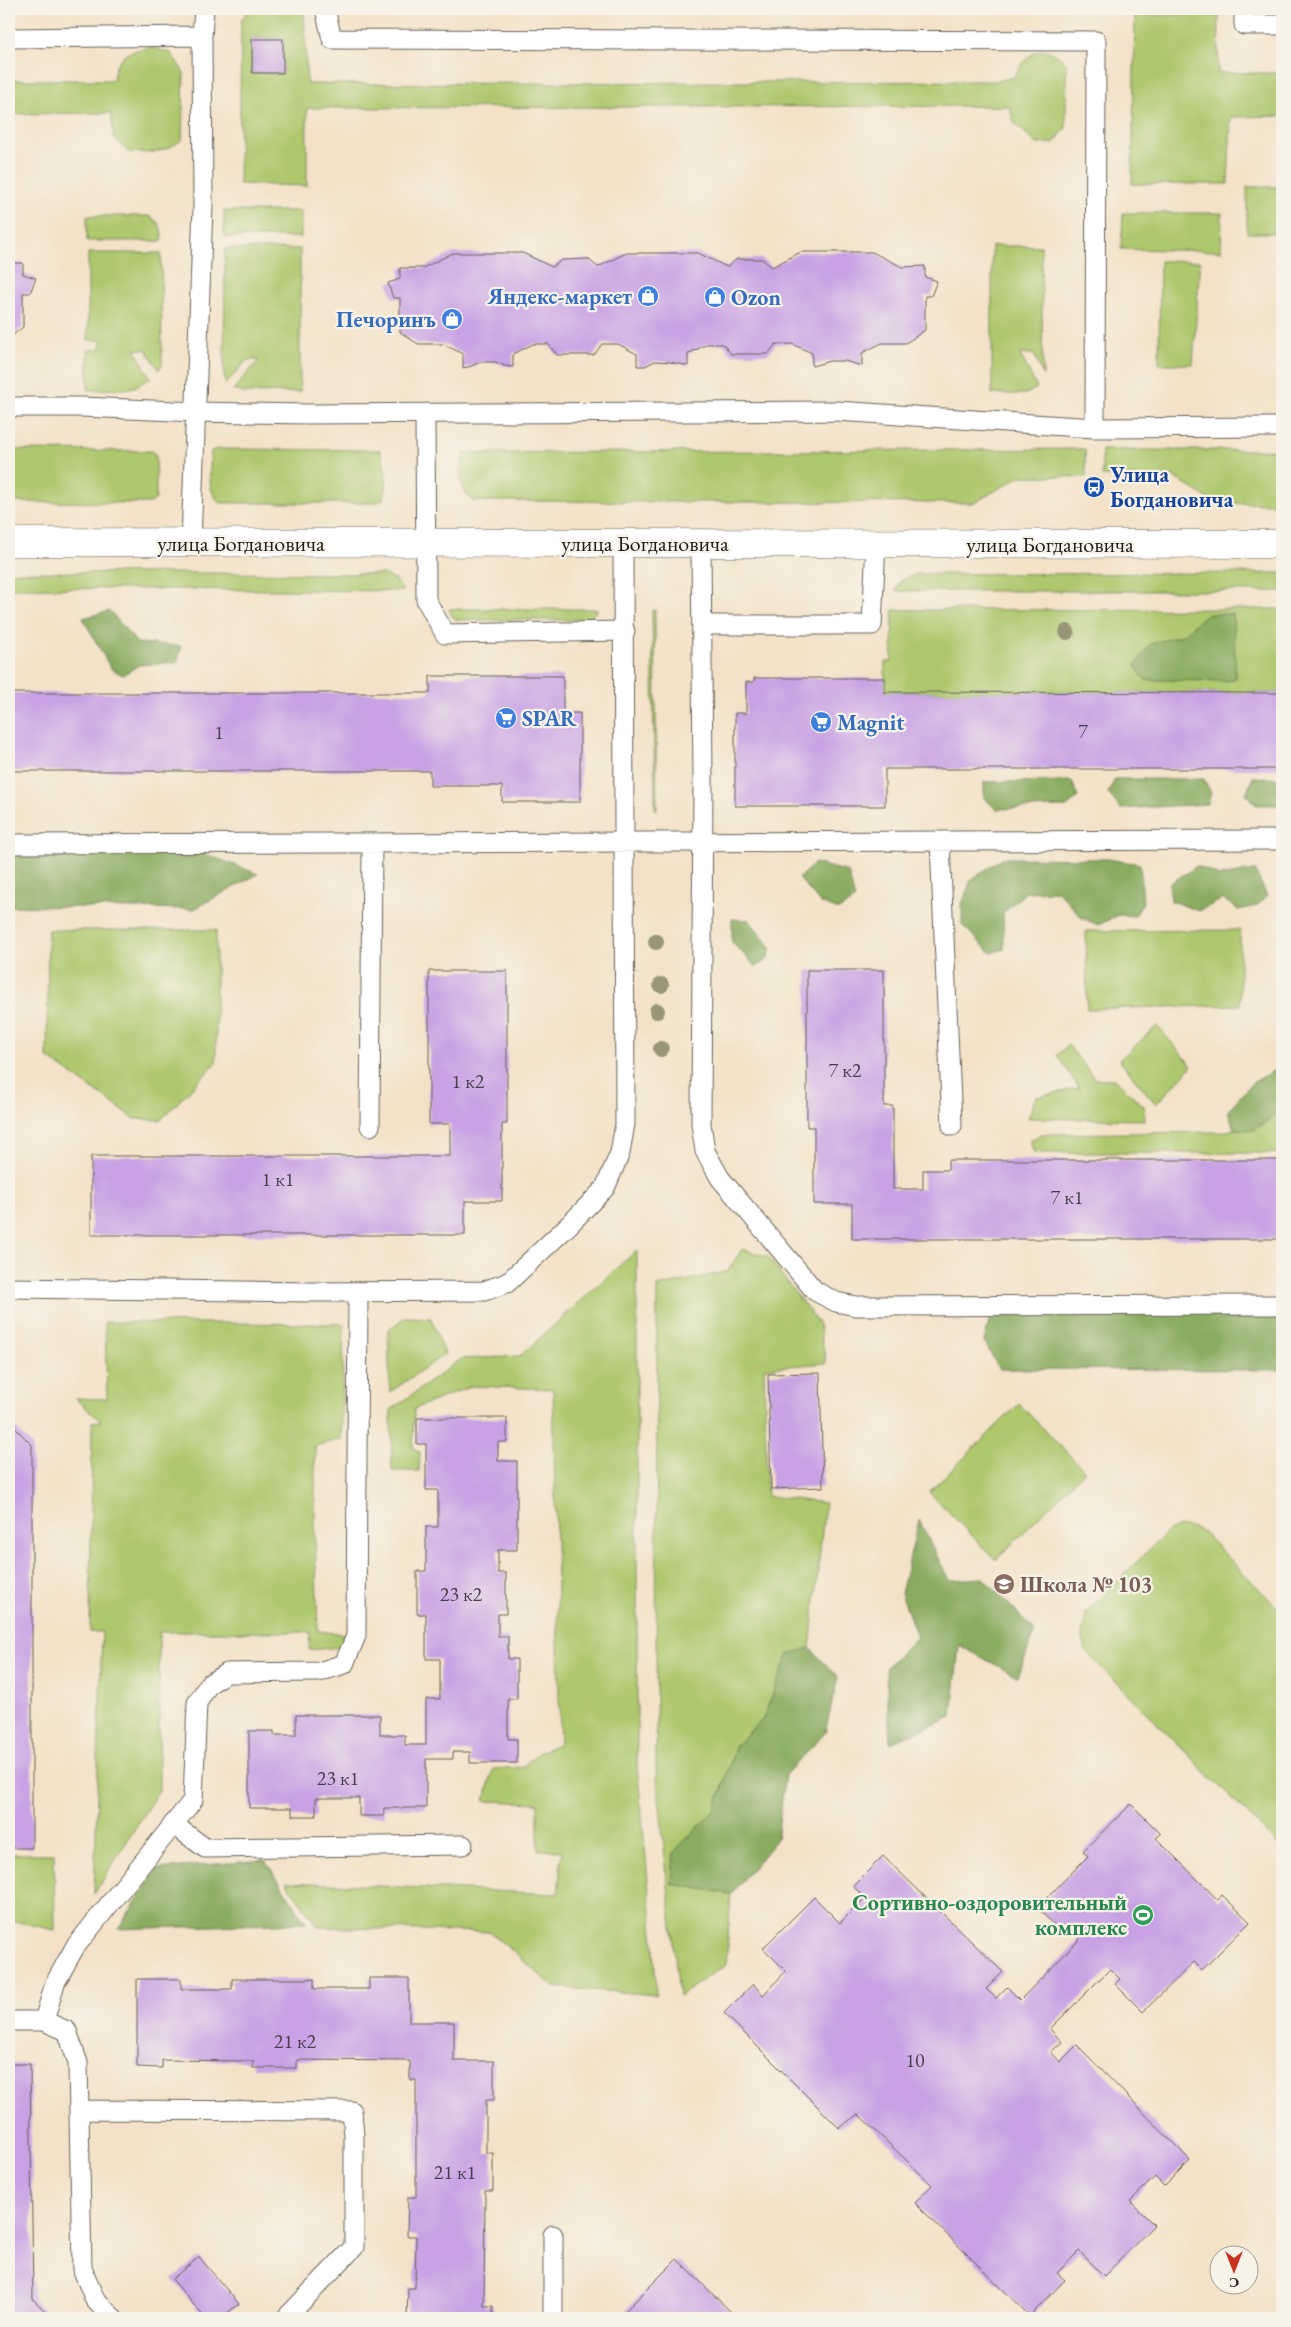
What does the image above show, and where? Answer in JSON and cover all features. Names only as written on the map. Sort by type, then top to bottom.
[{"type":"street","name":"улица Богдановича","points":[[9,542],[1282,544]]},
{"type":"lane","points":[[191,543],[203,205],[202,36],[204,9]]},
{"type":"lane","points":[[325,9],[332,39],[1096,41],[1095,428]]},
{"type":"lane","points":[[1244,9],[1244,25],[1282,25]]},
{"type":"lane","points":[[9,38],[202,36]]},
{"type":"lane","points":[[9,407],[82,407],[197,412],[425,414],[837,411],[1095,428],[1282,427]]},
{"type":"lane","points":[[425,414],[426,600],[445,634],[625,631]]},
{"type":"lane","points":[[9,1288],[358,1292],[484,1290],[507,1282],[570,1224],[605,1188],[620,1153],[625,1124],[625,631],[623,543]]},
{"type":"lane","points":[[701,543],[703,842],[701,1124],[704,1151],[720,1178],[815,1290],[836,1302],[856,1306],[1282,1305]]},
{"type":"lane","points":[[702,625],[872,625],[876,543]]},
{"type":"lane","points":[[9,844],[1282,840]]},
{"type":"lane","points":[[940,842],[952,1126]]},
{"type":"lane","points":[[370,1126],[372,843]]},
{"type":"lane","points":[[44,2021],[55,1983],[75,1947],[193,1800],[197,1703],[209,1684],[228,1674],[319,1672],[344,1664],[356,1636],[358,1292]]},
{"type":"lane","points":[[173,1824],[205,1848],[463,1845]]},
{"type":"lane","points":[[9,2021],[44,2021],[67,2030],[78,2063],[82,2268],[95,2300],[113,2318]]},
{"type":"lane","points":[[79,2110],[352,2111],[354,2136],[354,2247],[286,2318]]},
{"type":"lane","points":[[553,2235],[553,2318]]},
{"type":"green space","points":[[249,9],[304,9],[307,84],[996,81],[1014,77],[1030,56],[1036,52],[1043,51],[1058,56],[1066,63],[1066,128],[1054,143],[1037,144],[1014,123],[1009,106],[307,108],[307,186],[239,184],[241,21]],"holes":[[[252,39],[283,39],[283,73],[252,73]]]},
{"type":"green space","points":[[1135,15],[1219,15],[1218,73],[1282,73],[1282,116],[1231,117],[1228,184],[1132,184]]},
{"type":"green space","points":[[150,47],[171,53],[184,73],[182,140],[169,148],[150,153],[128,152],[114,138],[111,113],[9,114],[9,80],[113,80],[120,59],[129,53]]},
{"type":"green space","points":[[1247,187],[1282,187],[1282,233],[1247,233]]},
{"type":"green space","points":[[224,211],[301,211],[301,237],[224,237]]},
{"type":"green space","points":[[1123,213],[1222,213],[1221,251],[1121,249]]},
{"type":"green space","points":[[87,216],[149,216],[160,226],[162,241],[87,241]]},
{"type":"green space","points":[[992,246],[1041,246],[1043,376],[1034,354],[1020,354],[1037,388],[1026,394],[992,394]]},
{"type":"green space","points":[[225,249],[300,249],[300,392],[244,393],[233,390],[259,360],[247,360],[226,384],[224,377]]},
{"type":"green space","points":[[88,253],[161,253],[162,364],[159,370],[146,349],[135,350],[151,378],[134,387],[88,390],[88,350],[101,349],[101,340],[88,340]]},
{"type":"green space","points":[[1160,261],[1200,261],[1193,364],[1159,364]]},
{"type":"green space","points":[[217,449],[380,450],[386,475],[385,493],[383,499],[374,503],[221,503],[213,493],[210,480],[211,451]]},
{"type":"green space","points":[[1085,449],[1086,477],[1021,476],[974,503],[472,501],[464,489],[460,472],[465,453]]},
{"type":"green space","points":[[9,450],[151,451],[156,455],[156,499],[151,503],[9,502]]},
{"type":"green space","points":[[1102,450],[1282,450],[1282,504],[1215,503],[1174,477],[1102,476]]},
{"type":"green space","points":[[9,572],[383,574],[395,580],[403,591],[9,588]]},
{"type":"green space","points":[[1282,573],[1282,591],[895,591],[901,581],[916,574]]},
{"type":"green space","points":[[449,609],[598,609],[592,616],[582,620],[457,620],[452,616]]},
{"type":"green space","points":[[1282,609],[1282,693],[885,692],[885,662],[892,662],[893,610]]},
{"type":"green space","points":[[652,610],[655,610],[657,810],[655,810]]},
{"type":"green space","points":[[110,611],[137,643],[181,646],[178,662],[139,665],[123,675],[111,669],[83,618]]},
{"type":"green space","points":[[1206,614],[1233,614],[1236,678],[1227,681],[1145,680],[1135,666],[1150,644],[1183,635]]},
{"type":"green space","points":[[1253,777],[1282,779],[1282,805],[1256,805],[1246,794]]},
{"type":"green space","points":[[1115,779],[1204,779],[1211,793],[1208,804],[1121,809],[1108,793]]},
{"type":"green space","points":[[1072,781],[1078,797],[1067,807],[996,809],[984,798],[984,782]]},
{"type":"green space","points":[[200,852],[258,874],[194,909],[9,906],[9,854]]},
{"type":"green space","points":[[1002,858],[1108,859],[1140,864],[1143,903],[1135,916],[1119,915],[1098,925],[1082,918],[1058,891],[1026,892],[1003,913],[1004,949],[991,953],[962,925],[962,904],[971,880]]},
{"type":"green space","points":[[815,863],[848,872],[855,899],[839,910],[820,903],[799,878]]},
{"type":"green space","points":[[1197,866],[1220,876],[1255,870],[1267,896],[1257,906],[1238,910],[1223,899],[1199,911],[1171,901],[1169,884]]},
{"type":"green space","points":[[732,919],[749,920],[771,947],[768,959],[756,967],[732,943]]},
{"type":"green space","points":[[48,930],[216,930],[216,1063],[161,1120],[135,1119],[47,1057]]},
{"type":"green space","points":[[1240,930],[1240,1005],[1087,1009],[1086,931]]},
{"type":"green space","points":[[1157,1026],[1192,1066],[1156,1104],[1119,1060]]},
{"type":"green space","points":[[1068,1045],[1095,1079],[1114,1079],[1144,1106],[1145,1120],[1028,1118],[1036,1097],[1079,1088],[1057,1055]]},
{"type":"green space","points":[[1282,1066],[1282,1110],[1254,1130],[1234,1129],[1228,1110],[1252,1083]]},
{"type":"green space","points":[[1282,1110],[1282,1153],[1034,1153],[1030,1140],[1042,1134],[1254,1130]]},
{"type":"green space","points":[[742,1249],[768,1257],[819,1324],[826,1363],[764,1368],[767,1496],[825,1503],[810,1648],[788,1655],[763,1719],[736,1745],[715,1810],[674,1852],[672,1884],[731,1894],[726,1965],[679,1996],[656,1767],[657,1287],[728,1271]]},
{"type":"green space","points":[[637,1250],[637,1765],[654,1944],[656,1995],[554,1987],[490,1932],[318,1927],[286,1882],[558,1894],[562,1851],[538,1850],[538,1803],[484,1801],[493,1769],[522,1767],[538,1753],[560,1743],[553,1389],[472,1386],[414,1409],[413,1448],[420,1452],[419,1471],[392,1471],[391,1410],[461,1359],[520,1356]]},
{"type":"green space","points":[[1282,1312],[1282,1370],[999,1369],[984,1341],[991,1314]]},
{"type":"green space","points":[[405,1317],[431,1318],[445,1354],[390,1392],[388,1330]]},
{"type":"green space","points":[[105,1322],[344,1324],[341,1439],[315,1446],[315,1539],[318,1631],[344,1634],[341,1647],[309,1650],[310,1632],[159,1632],[159,1790],[94,1894],[102,1632],[90,1632],[92,1422],[101,1421],[75,1398],[107,1399]]},
{"type":"green space","points":[[1019,1404],[1085,1471],[996,1560],[929,1492]]},
{"type":"green space","points":[[919,1520],[949,1580],[983,1578],[1035,1631],[1018,1677],[959,1645],[952,1717],[890,1743],[886,1668],[917,1637],[901,1593]]},
{"type":"green space","points":[[1179,1526],[1194,1528],[1205,1534],[1282,1612],[1282,1849],[1086,1652],[1082,1638],[1086,1612],[1168,1531]]},
{"type":"green space","points":[[810,1648],[838,1677],[825,1733],[785,1775],[777,1839],[731,1894],[672,1884],[674,1852],[715,1810],[736,1745],[763,1719],[788,1655]]},
{"type":"green space","points":[[9,1854],[54,1854],[55,1930],[9,1920]]},
{"type":"green space","points":[[265,1860],[306,1923],[118,1929],[157,1869]]},
{"type":"building","points":[[252,39],[283,39],[283,73],[252,73]]},
{"type":"building","points":[[801,252],[872,252],[902,267],[925,266],[925,277],[937,281],[931,296],[925,296],[925,330],[906,343],[882,343],[862,353],[862,366],[845,361],[830,361],[812,366],[812,353],[792,344],[776,344],[768,354],[731,354],[723,344],[707,344],[688,354],[688,366],[655,361],[645,366],[637,366],[637,354],[618,344],[602,344],[594,355],[557,355],[548,344],[533,344],[513,354],[513,367],[495,362],[480,362],[463,368],[463,354],[443,344],[418,344],[400,332],[400,298],[393,298],[388,283],[400,279],[400,268],[423,268],[453,253],[523,253],[552,267],[562,260],[588,259],[598,267],[626,253],[698,253],[727,267],[737,259],[762,259],[772,267]]},
{"type":"building","points":[[9,263],[23,263],[23,274],[36,278],[30,293],[23,293],[23,327],[9,338]]},
{"type":"building","points":[[430,676],[563,676],[563,713],[580,713],[580,802],[502,802],[502,786],[430,786],[430,771],[9,771],[9,693],[430,693]]},
{"type":"building","points":[[754,678],[885,678],[885,692],[1282,693],[1282,769],[885,769],[885,806],[735,806],[735,713],[746,713],[746,682],[754,682]]},
{"type":"building","points":[[807,970],[884,970],[884,1106],[893,1106],[893,1189],[923,1189],[923,1170],[948,1170],[948,1160],[1282,1160],[1282,1239],[852,1239],[852,1204],[814,1204],[814,1127],[807,1127]]},
{"type":"building","points":[[429,971],[507,971],[507,1124],[502,1124],[502,1201],[465,1201],[465,1235],[91,1235],[91,1156],[450,1156],[450,1124],[429,1124]]},
{"type":"building","points":[[820,1373],[823,1487],[771,1489],[768,1374]]},
{"type":"building","points":[[417,1418],[507,1418],[507,1442],[498,1442],[498,1461],[517,1461],[517,1550],[498,1550],[498,1573],[506,1573],[506,1614],[498,1614],[498,1636],[508,1636],[508,1659],[517,1659],[517,1699],[508,1699],[508,1739],[517,1739],[517,1763],[470,1763],[470,1752],[453,1752],[453,1759],[426,1759],[426,1808],[384,1808],[384,1816],[359,1816],[359,1798],[316,1798],[316,1816],[292,1816],[292,1808],[249,1808],[249,1731],[274,1731],[274,1735],[296,1735],[296,1715],[380,1715],[380,1735],[405,1735],[405,1745],[426,1745],[426,1699],[440,1699],[440,1659],[426,1659],[426,1614],[417,1614],[417,1571],[426,1571],[426,1527],[438,1527],[438,1490],[426,1490],[426,1444],[417,1444]]},
{"type":"building","points":[[9,1422],[32,1445],[32,1848],[9,1848]]},
{"type":"building","points":[[1131,1804],[1161,1834],[1156,1838],[1218,1900],[1222,1895],[1250,1922],[1202,1970],[1194,1962],[1143,2012],[1115,1984],[1120,1979],[1110,1969],[1050,2029],[1062,2042],[1051,2052],[1060,2062],[1077,2045],[1190,2160],[1164,2186],[1155,2177],[1130,2201],[1154,2225],[1104,2276],[1079,2251],[1057,2273],[1065,2280],[1030,2316],[915,2203],[932,2185],[858,2114],[839,2128],[724,2013],[753,1984],[763,1995],[786,1971],[763,1948],[814,1897],[840,1923],[865,1898],[853,1886],[883,1856],[1003,1972],[986,1989],[996,1998],[1007,1987],[1020,2000],[1080,1939],[1071,1930],[1065,1935],[1037,1908],[1088,1856],[1083,1851]]},
{"type":"building","points":[[369,1978],[409,1978],[409,2022],[454,2022],[454,2061],[494,2061],[494,2100],[486,2100],[486,2153],[493,2153],[493,2191],[485,2191],[484,2306],[493,2306],[493,2318],[407,2318],[408,2288],[415,2288],[416,2236],[407,2236],[408,2197],[416,2197],[416,2080],[410,2080],[410,2061],[297,2060],[297,2068],[253,2068],[253,2061],[162,2060],[162,2068],[137,2067],[137,1979],[181,1979],[181,1989],[232,1989],[232,1979],[314,1979],[314,1989],[369,1989]]},
{"type":"building","points":[[9,2064],[30,2064],[33,2299],[52,2318],[9,2318]]},
{"type":"building","points":[[199,2257],[239,2304],[221,2318],[205,2318],[172,2279]]},
{"type":"building","points":[[677,2259],[737,2318],[619,2317]]},
{"type":"place","name":"Яндекс-маркет","points":[[648,296]]},
{"type":"place","name":"Ozon","points":[[715,297]]},
{"type":"place","name":"Печоринъ","points":[[452,319]]},
{"type":"place","name":"Улица Богдановича","points":[[1094,487]]},
{"type":"place","name":"SPAR","points":[[506,718]]},
{"type":"place","name":"Magnit","points":[[821,722]]},
{"type":"place","name":"Школа № 103","points":[[1004,1584]]},
{"type":"place","name":"Сортивно-оздоровительный комплекс","points":[[1143,1915]]}]
